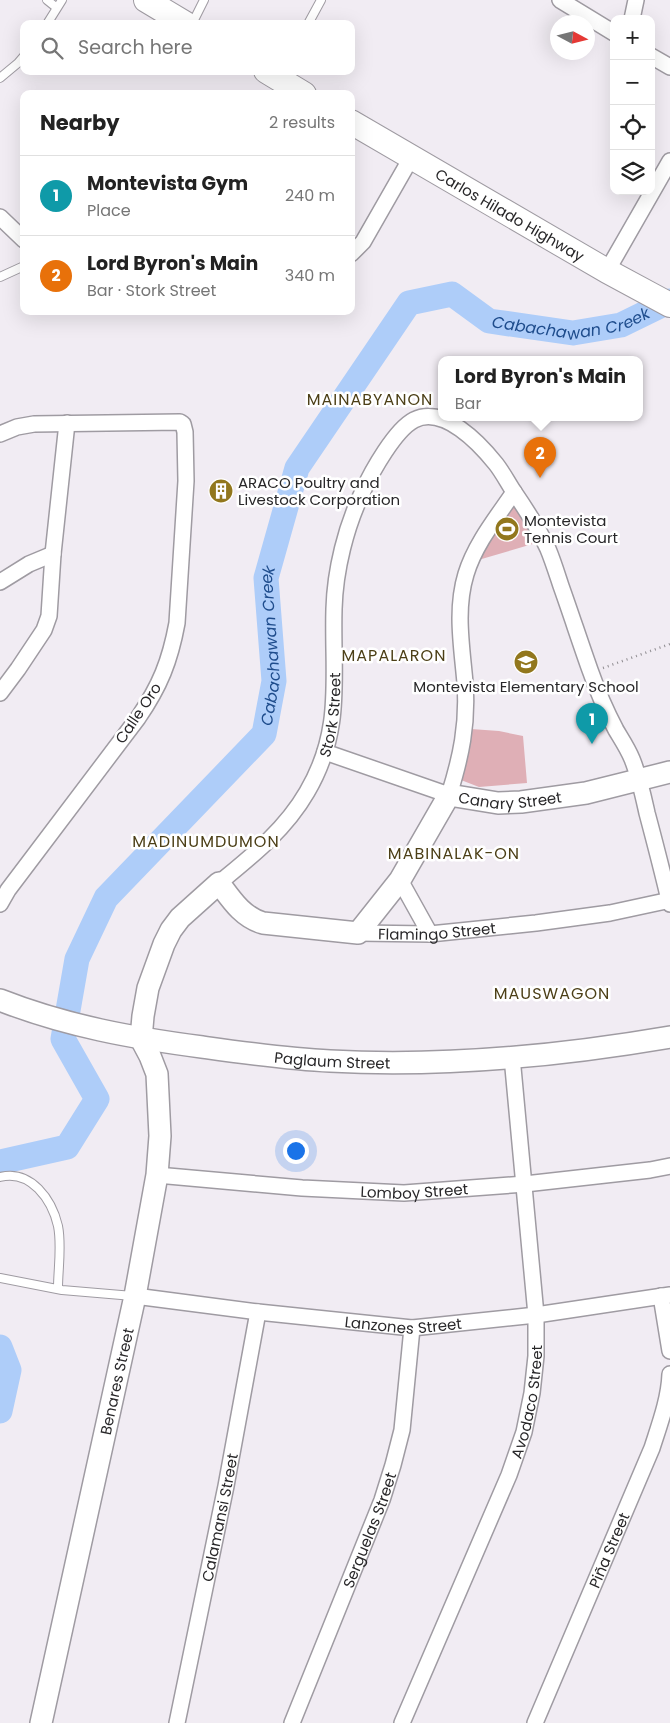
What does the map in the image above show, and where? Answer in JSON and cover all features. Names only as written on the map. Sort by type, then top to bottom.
[{"type":"main road","points":[[146,0],[179,20]]},
{"type":"main road","points":[[277,75],[298,90]]},
{"type":"main road","name":"Carlos Hilado Highway","points":[[355,124],[608,271],[670,304]]},
{"type":"street","points":[[560,0],[610,31]]},
{"type":"street","points":[[633,15],[636,0]]},
{"type":"street","points":[[655,58],[670,67]]},
{"type":"street","points":[[355,250],[362,242],[411,158]]},
{"type":"street","points":[[608,271],[670,162]]},
{"type":"street","points":[[0,216],[20,236]]},
{"type":"street","name":"Stork Street","points":[[141,1039],[148,988],[171,930],[180,918],[278,832],[293,814],[317,773],[325,752],[334,711],[334,609],[339,563],[353,515],[362,491],[388,448],[402,431],[414,420],[426,417],[438,418]]},
{"type":"street","name":"Stork Street","points":[[447,421],[459,427],[473,439],[498,466],[530,514],[549,551],[591,673],[617,732],[631,756],[639,780],[670,902]]},
{"type":"street","name":"Calle Oro","points":[[0,904],[4,886],[138,718],[153,696],[164,674],[174,642],[177,623],[186,481],[185,427],[180,422],[67,423]]},
{"type":"street","points":[[0,434],[34,424],[67,423],[53,554],[49,616],[44,630],[0,693]]},
{"type":"street","points":[[358,933],[400,880],[449,795],[459,762],[465,727],[465,684],[460,640],[461,604],[466,574],[480,542],[514,492]]},
{"type":"street","points":[[0,582],[29,564],[53,554]]},
{"type":"street","name":"Canary Street","points":[[325,752],[449,795],[498,803],[521,802],[586,793],[670,772]]},
{"type":"street","points":[[400,880],[430,934]]},
{"type":"street","name":"Flamingo Street","points":[[219,883],[239,909],[255,921],[358,933],[430,934],[571,919],[670,902]]},
{"type":"street","name":"Paglaum Street","points":[[0,1000],[33,1013],[83,1027],[141,1039],[280,1058],[331,1061],[414,1063],[512,1057],[571,1052],[670,1037]]},
{"type":"street","name":"Benares Street","points":[[42,1723],[135,1296],[157,1175],[160,1136],[157,1074],[141,1039]]},
{"type":"street","name":"Avodaco Street","points":[[402,1723],[510,1475],[532,1393],[536,1356],[536,1316],[512,1057]]},
{"type":"street","name":"Lomboy Street","points":[[157,1175],[302,1188],[404,1193],[525,1184],[670,1166]]},
{"type":"street","points":[[666,1295],[670,1351]]},
{"type":"street","name":"Lanzones Street","points":[[135,1296],[258,1312],[412,1328],[536,1316],[666,1295]]},
{"type":"street","name":"Calamansi Street","points":[[177,1723],[226,1486],[258,1312]]},
{"type":"street","name":"Serguelas Street","points":[[292,1723],[382,1500],[393,1465],[402,1430],[412,1328]]},
{"type":"street","name":"Piña Street","points":[[535,1723],[652,1448],[663,1417],[670,1374]]},
{"type":"lane","points":[[47,0],[57,8]]},
{"type":"lane","points":[[50,20],[62,0]]},
{"type":"lane","points":[[194,20],[204,0]]},
{"type":"lane","points":[[310,20],[321,0]]},
{"type":"lane","points":[[0,78],[20,61]]},
{"type":"lane","points":[[0,278],[20,268]]},
{"type":"lane","points":[[0,1177],[16,1176],[34,1183],[51,1208],[58,1228],[60,1242],[58,1288]]},
{"type":"lane","points":[[0,1278],[62,1290],[135,1296]]},
{"type":"path","points":[[591,673],[670,644]]},
{"type":"shaded area","name":"Montevista Tennis Court","points":[[514,492],[536,543],[468,563]]},
{"type":"shaded area","points":[[471,729],[499,731],[523,736],[527,783],[479,787],[461,780]]},
{"type":"waterway","name":"Cabachawan Creek","points":[[0,1162],[67,1147],[97,1099],[63,1039],[77,959],[106,898],[264,734],[274,681],[266,578],[297,468],[409,303],[452,294],[489,321],[573,333],[621,325],[670,301]]},
{"type":"waterway","name":"Cabachawan Creek","points":[[0,1347],[9,1370],[0,1411]]},
{"type":"place","name":"Lord Byron's Main","points":[[540,478]]},
{"type":"place","name":"ARACO Poultry and Livestock Corporation","points":[[221,491]]},
{"type":"place","name":"Montevista Tennis Court","points":[[507,529]]},
{"type":"place","name":"Montevista Elementary School","points":[[526,662]]},
{"type":"place","name":"Montevista Gym","points":[[592,744]]},
{"type":"district","name":"MAINABYANON","points":[[370,399]]},
{"type":"district","name":"MAPALARON","points":[[394,655]]},
{"type":"district","name":"MADINUMDUMON","points":[[206,841]]},
{"type":"district","name":"MABINALAK-ON","points":[[454,853]]},
{"type":"district","name":"MAUSWAGON","points":[[552,993]]}]
